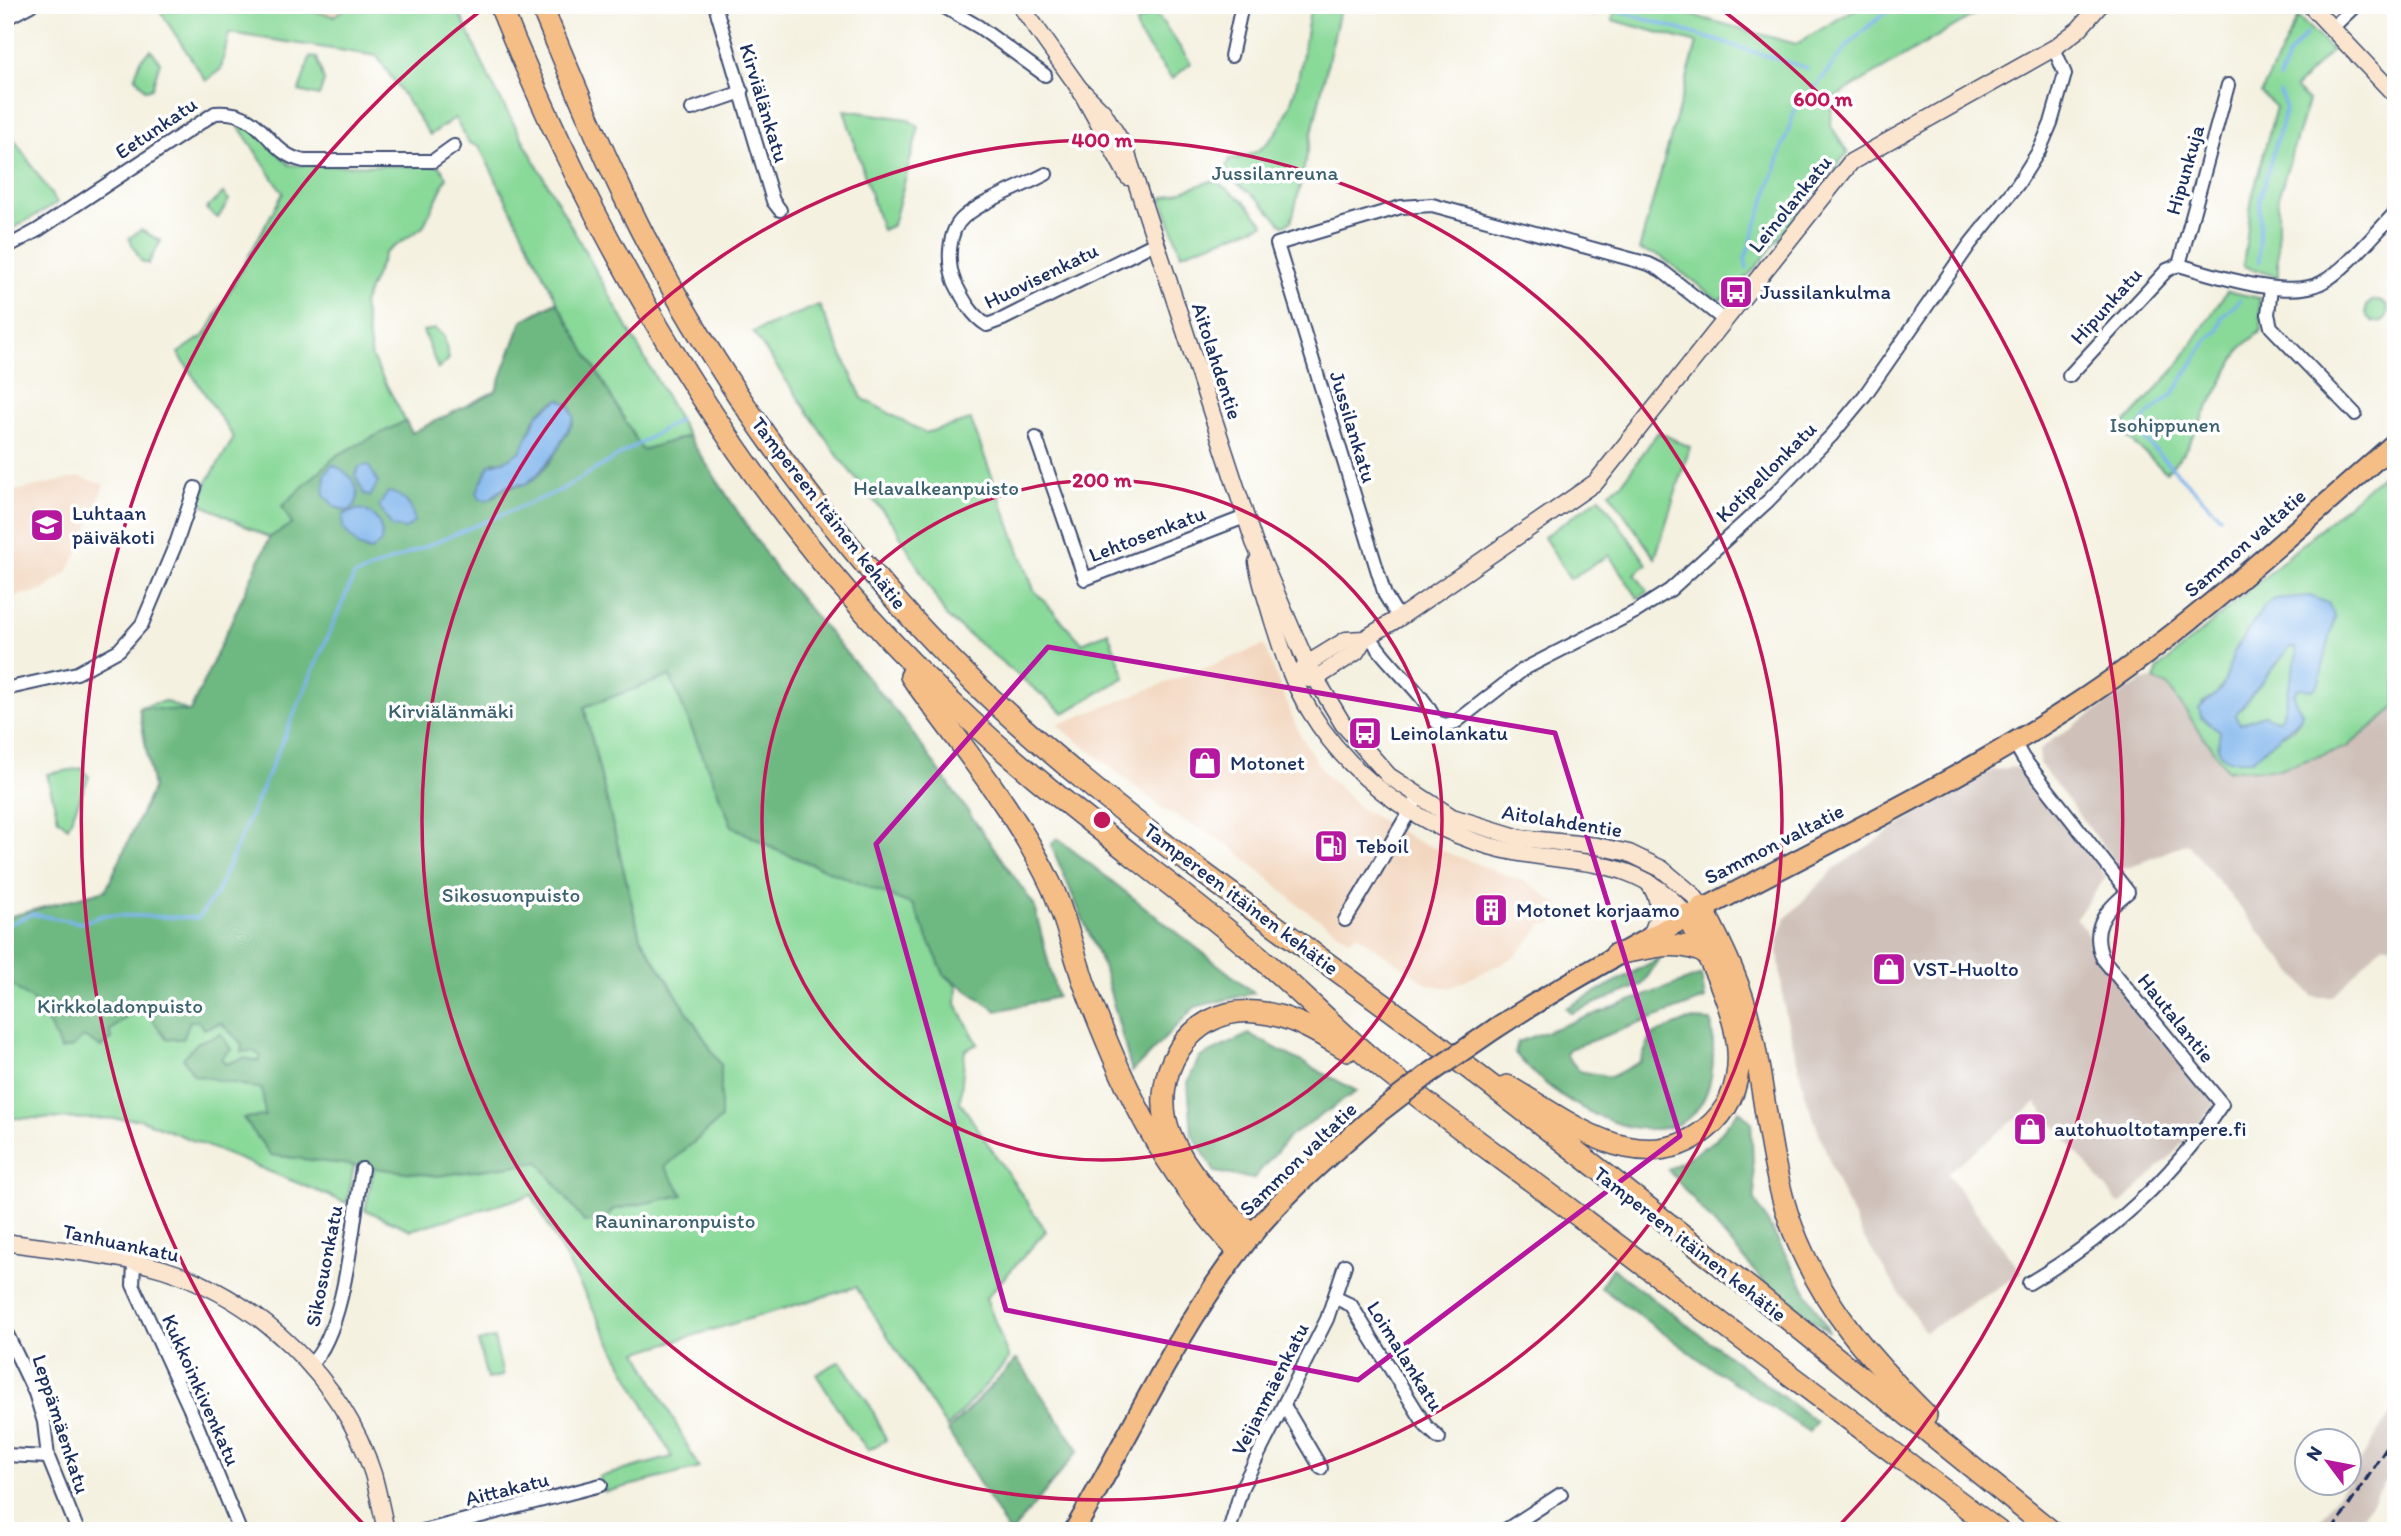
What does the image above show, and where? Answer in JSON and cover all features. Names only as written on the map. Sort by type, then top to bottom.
[{"type":"highway","name":"Tampereen itäinen kehätie","points":[[500,5],[551,122],[610,238],[673,351],[750,468],[870,617],[969,719],[1020,765],[1251,949],[1383,1069],[1998,1531]]},
{"type":"highway","name":"Tampereen itäinen kehätie","points":[[541,5],[625,200],[682,303],[775,448],[903,608],[993,699],[1103,794],[1194,866],[1450,1055],[2051,1531]]},
{"type":"highway","points":[[870,617],[1016,821],[1053,889],[1096,1014],[1150,1136],[1197,1204],[1238,1251]]},
{"type":"highway","points":[[1450,1055],[1605,1140],[1640,1149],[1674,1148],[1715,1121],[1737,1084],[1738,1046],[1694,911]]},
{"type":"highway","points":[[1694,911],[1746,1009],[1776,1174],[1792,1227],[1817,1282],[1833,1309],[1872,1362],[1980,1473]]},
{"type":"highway","points":[[1616,954],[1678,945],[1698,948],[1708,955]]},
{"type":"highway","points":[[1252,1234],[1201,1182],[1171,1136],[1164,1113],[1163,1095],[1171,1060],[1191,1034],[1219,1017],[1254,1012],[1296,1021],[1383,1069]]},
{"type":"main road","name":"Aitolahdentie","points":[[1020,5],[1079,88],[1139,193],[1254,542],[1307,664],[1343,724],[1414,804],[1488,830],[1520,838],[1597,846],[1629,853],[1662,869],[1693,895],[1694,911]]},
{"type":"main road","name":"Leinolankatu","points":[[1315,679],[1356,652],[1367,638],[1596,482],[1851,162],[2054,48],[2079,29],[2100,5]]},
{"type":"main road","points":[[2310,5],[2396,96]]},
{"type":"main road","name":"Sammon valtatie","points":[[1074,1531],[1156,1381],[1238,1251],[1319,1166],[1373,1118],[1429,1074],[1496,1028],[1616,954],[2014,742],[2120,674],[2169,637],[2396,442]]},
{"type":"main road","name":"Aitolahdentie","points":[[1254,542],[1258,572],[1283,654],[1309,710],[1348,760],[1372,783],[1414,804],[1483,845],[1546,858],[1594,862],[1646,880],[1694,911]]},
{"type":"main road","name":"Leinolankatu","points":[[1295,680],[1307,664],[1346,640],[1367,638]]},
{"type":"main road","points":[[1295,680],[1315,679]]},
{"type":"main road","points":[[1646,880],[1660,907],[1660,915],[1650,936]]},
{"type":"main road","name":"Tanhuankatu","points":[[5,1242],[134,1263],[181,1275],[224,1296],[275,1332],[310,1365],[345,1414],[372,1473],[386,1531]]},
{"type":"street","points":[[5,19],[32,5]]},
{"type":"street","name":"Kirviälänkatu","points":[[715,5],[774,201],[780,209]]},
{"type":"street","points":[[941,5],[979,27],[1045,75]]},
{"type":"street","points":[[2332,29],[2356,5]]},
{"type":"street","points":[[1231,56],[1236,9]]},
{"type":"street","name":"Kotipellonkatu","points":[[1367,638],[1425,702],[1436,722],[1446,725],[1456,722],[1524,669],[1637,611],[1671,590],[1768,501],[1832,435],[1865,395],[1970,244],[2018,184],[2040,149],[2063,87],[2064,74],[2054,48]]},
{"type":"street","name":"Hipunkuja","points":[[2179,265],[2228,85]]},
{"type":"street","points":[[692,108],[742,92]]},
{"type":"street","name":"Eetunkatu","points":[[5,248],[215,113],[247,117],[289,157],[304,161],[433,161],[454,146]]},
{"type":"street","name":"Huovisenkatu","points":[[1046,174],[968,214],[957,227],[948,262],[952,275],[972,311],[987,326],[1157,242]]},
{"type":"street","name":"Jussilankatu","points":[[1399,618],[1385,595],[1277,244],[1392,209],[1432,205],[1649,264],[1661,270],[1724,320]]},
{"type":"street","points":[[2179,265],[2271,288],[2310,286],[2322,282],[2396,212]]},
{"type":"street","name":"Hipunkatu","points":[[2069,376],[2155,280],[2179,265]]},
{"type":"street","points":[[2271,288],[2268,314],[2271,327],[2355,414]]},
{"type":"street","name":"Lehtosenkatu","points":[[1035,438],[1085,579],[1245,517]]},
{"type":"street","points":[[5,689],[77,673],[119,650],[142,624],[177,541],[195,488]]},
{"type":"street","name":"Hautalantie","points":[[2014,742],[2023,758],[2128,892],[2112,905],[2100,926],[2096,943],[2103,960],[2222,1104],[2179,1161],[2119,1223],[2029,1283]]},
{"type":"street","points":[[1345,919],[1366,890],[1388,844],[1414,804]]},
{"type":"street","name":"Sikosuonkatu","points":[[310,1365],[326,1347],[332,1331],[362,1169]]},
{"type":"street","name":"Kukkoinkivenkatu","points":[[134,1263],[134,1285],[195,1420],[240,1531]]},
{"type":"street","name":"Veijanmäenkatu","points":[[1229,1531],[1242,1487],[1285,1407],[1336,1298],[1345,1265]]},
{"type":"street","name":"Loimalankatu","points":[[1336,1298],[1350,1305],[1426,1426],[1439,1438]]},
{"type":"street","name":"Leppämäenkatu","points":[[5,1330],[35,1392],[44,1422],[48,1457],[78,1531]]},
{"type":"street","points":[[1285,1407],[1321,1468]]},
{"type":"street","points":[[5,1455],[48,1457]]},
{"type":"street","name":"Aittakatu","points":[[423,1531],[601,1485]]},
{"type":"street","points":[[1504,1531],[1561,1494]]},
{"type":"highlighted area","points":[[1048,647],[1555,733],[1680,1136],[1358,1380],[1006,1310],[876,844]]},
{"type":"shaded area","points":[[281,5],[351,5],[334,16]]},
{"type":"shaded area","name":"Luhtaan päiväkoti","points":[[79,477],[104,484],[84,541],[67,572],[44,590],[5,599],[5,493]]},
{"type":"shaded area","points":[[1264,645],[1298,731],[1324,773],[1361,809],[1417,841],[1530,884],[1559,905],[1561,915],[1552,924],[1543,924],[1515,957],[1450,988],[1429,985],[1357,935],[1350,940],[1301,907],[1228,844],[1166,811],[1057,725]]},
{"type":"shaded area","points":[[2154,680],[2167,685],[2227,770],[2279,769],[2347,747],[2396,707],[2396,944],[2382,945],[2332,997],[2313,997],[2187,843],[2131,867],[2120,868],[2039,763],[2040,750],[2049,742],[2142,681]]},
{"type":"shaded area","points":[[2014,767],[2029,774],[2106,877],[2076,918],[2215,1104],[2173,1154],[2120,1205],[2036,1103],[1947,1173],[2022,1273],[1925,1332],[1863,1237],[1840,1189],[1806,1098],[1784,1007],[1777,942],[1786,918],[1834,869],[1913,816],[1993,770]]},
{"type":"shaded area","points":[[2396,1406],[2396,1466],[2353,1531],[2313,1531],[2335,1498],[2362,1498],[2362,1458]]},
{"type":"green space","name":"Kirkkoladonpuisto","points":[[156,5],[281,5],[334,16],[351,5],[456,5],[493,86],[688,436],[642,451],[374,1061],[347,1203],[140,1119],[5,1118],[5,918],[106,890],[153,788],[139,707],[165,701],[190,712],[270,538],[201,504],[207,482],[234,438],[178,353],[206,334],[283,193],[235,121],[246,122],[290,165],[439,166],[447,177],[423,227],[385,253],[363,304],[372,358],[412,433],[496,391],[522,321],[557,301],[479,146],[469,143],[455,118],[430,135],[377,56],[229,33],[221,69],[206,81]]},
{"type":"green space","name":"Jussilanreuna","points":[[1311,5],[1341,5],[1294,212],[1291,222],[1283,225],[1259,200],[1224,173],[1230,159],[1252,154],[1270,141],[1282,122],[1299,75]]},
{"type":"green space","points":[[1558,5],[1598,5],[1595,15]]},
{"type":"green space","points":[[1617,5],[1655,5],[1796,44],[1862,5],[1990,5],[1832,99],[1831,126],[1848,153],[1764,258],[1730,293],[1718,300],[1660,256],[1639,250],[1697,43],[1612,20]]},
{"type":"green space","points":[[1154,10],[1191,63],[1172,79],[1139,35],[1136,24]]},
{"type":"green space","points":[[2298,17],[2332,50],[2295,88],[2308,101],[2278,198],[2278,277],[2243,266],[2252,197],[2276,107],[2261,93]]},
{"type":"green space","points":[[151,50],[160,62],[152,88],[146,90],[135,76],[141,59]]},
{"type":"green space","points":[[310,57],[317,58],[324,81],[319,96],[299,91]]},
{"type":"green space","points":[[5,101],[10,109],[10,133],[57,203],[5,233]]},
{"type":"green space","points":[[844,110],[907,119],[919,127],[893,225],[882,230]]},
{"type":"green space","points":[[1214,180],[1244,201],[1264,224],[1181,254],[1162,198]]},
{"type":"green space","points":[[223,193],[229,200],[218,218],[206,209]]},
{"type":"green space","points":[[141,230],[161,241],[148,264],[141,261],[129,238]]},
{"type":"green space","name":"Isohippunen","points":[[2227,291],[2259,298],[2262,330],[2240,349],[2183,454],[2166,472],[2119,430],[2176,368]]},
{"type":"green space","points":[[2377,300],[2385,303],[2388,311],[2385,319],[2377,322],[2369,319],[2366,311],[2369,303]]},
{"type":"green space","points":[[557,302],[642,450],[688,436],[776,570],[904,721],[1034,905],[1057,997],[997,1011],[944,974],[913,905],[774,849],[732,826],[670,676],[584,707],[640,937],[721,1065],[721,1119],[665,1167],[683,1195],[612,1210],[605,1222],[584,1222],[539,1162],[437,1176],[271,1155],[243,1118],[265,1116],[262,1089],[194,1075],[183,1058],[198,1042],[221,1034],[231,1049],[221,1058],[226,1064],[244,1058],[259,1061],[261,1056],[252,1051],[241,1052],[242,1044],[221,1023],[204,1029],[198,1021],[190,1021],[183,1039],[167,1039],[149,1015],[135,1009],[109,1032],[112,1039],[101,1047],[83,1037],[73,1047],[61,1050],[40,1006],[5,980],[5,918],[106,890],[153,788],[139,707],[190,712],[270,537],[292,524],[282,506],[337,455],[405,421],[412,433],[496,391],[522,321]],"holes":[[[559,399],[573,422],[541,473],[527,483],[506,489],[493,498],[477,492],[493,462],[505,460],[520,451],[534,420],[547,406]],[[359,509],[380,525],[382,535],[371,551],[365,550],[346,513]]]},
{"type":"green space","name":"Helavalkeanpuisto","points":[[819,305],[862,398],[925,433],[971,420],[1034,590],[1082,643],[1108,632],[1125,677],[1064,713],[946,616],[895,526],[840,459],[753,332]]},
{"type":"green space","points":[[435,329],[444,336],[449,359],[438,369],[423,331]]},
{"type":"green space","points":[[1658,432],[1690,447],[1655,558],[1609,492],[1622,483]]},
{"type":"green space","points":[[2396,463],[2396,707],[2347,747],[2279,769],[2227,770],[2167,685],[2154,680],[2158,669]],"holes":[[[2264,607],[2335,617],[2294,694],[2302,713],[2297,723],[2279,737],[2218,747],[2221,731],[2201,718],[2202,703],[2222,687],[2236,649]]]},
{"type":"green space","points":[[1600,497],[1647,564],[1635,574],[1648,592],[1638,598],[1609,555],[1570,579],[1544,537]]},
{"type":"green space","points":[[2290,647],[2296,648],[2297,654],[2282,717],[2276,720],[2264,715],[2240,724],[2235,715]]},
{"type":"green space","name":"Rauninaronpuisto","points":[[670,676],[732,826],[774,849],[914,905],[944,974],[957,986],[956,1004],[978,1044],[965,1050],[960,1102],[1046,1231],[986,1298],[1009,1359],[947,1428],[856,1287],[638,1352],[699,1468],[605,1492],[599,1477],[672,1457],[532,1195],[411,1230],[365,1210],[396,1066],[721,1065],[640,937],[584,707]]},
{"type":"green space","points":[[82,768],[89,777],[68,827],[58,819],[47,774]]},
{"type":"green space","points":[[1057,838],[1254,993],[1195,1007],[1132,1072],[1103,966],[1051,845]]},
{"type":"green space","points":[[1660,958],[1642,985],[1571,1013],[1566,1008]]},
{"type":"green space","points":[[1701,975],[1705,999],[1569,1049],[1566,1055],[1579,1071],[1611,1077],[1640,1062],[1652,1035],[1689,1020],[1711,1021],[1712,1073],[1699,1107],[1676,1125],[1646,1129],[1612,1122],[1577,1105],[1543,1081],[1515,1053],[1518,1042]]},
{"type":"green space","points":[[1249,1034],[1357,1091],[1290,1136],[1253,1179],[1215,1172],[1192,1134],[1188,1082],[1199,1058]]},
{"type":"green space","points":[[1739,1110],[1751,1122],[1755,1200],[1829,1332],[1769,1288],[1668,1170],[1714,1141]]},
{"type":"green space","points":[[1612,1268],[1816,1422],[1809,1432],[1706,1364],[1600,1287]]},
{"type":"green space","points":[[494,1338],[503,1376],[487,1379],[478,1342]]},
{"type":"green space","points":[[1017,1359],[1079,1450],[1013,1531],[1008,1531],[948,1431]]},
{"type":"green space","points":[[840,1361],[871,1407],[886,1440],[868,1450],[816,1374]]},
{"type":"water","points":[[560,399],[570,406],[574,418],[555,453],[536,476],[525,484],[506,486],[488,500],[480,499],[477,492],[489,465],[506,460],[521,451],[538,414]]},
{"type":"water","points":[[332,465],[346,473],[355,485],[357,499],[348,511],[335,507],[324,495],[325,474]]},
{"type":"water","points":[[368,465],[378,482],[370,497],[364,494],[355,475],[359,467]]},
{"type":"water","points":[[388,492],[403,498],[410,506],[414,522],[406,529],[392,527],[379,506]]},
{"type":"water","points":[[359,509],[370,513],[380,525],[381,542],[371,551],[358,546],[343,528],[343,515]]},
{"type":"water","points":[[2310,596],[2328,603],[2335,617],[2319,683],[2313,690],[2298,688],[2294,694],[2302,713],[2300,719],[2252,760],[2229,760],[2221,755],[2218,747],[2220,731],[2201,717],[2199,708],[2222,689],[2234,652],[2264,607],[2275,599]],"holes":[[[2290,647],[2296,648],[2297,654],[2282,717],[2276,720],[2264,715],[2240,724],[2235,715]]]},
{"type":"waterway","points":[[1747,268],[1745,259],[1797,104],[1815,88],[1853,41],[1897,5]]},
{"type":"waterway","points":[[1612,9],[1807,68]]},
{"type":"waterway","points":[[2279,79],[2288,56],[2306,34]]},
{"type":"waterway","points":[[2259,262],[2260,199],[2286,108],[2280,93]]},
{"type":"waterway","points":[[2220,516],[2146,441],[2140,426],[2147,416],[2173,394],[2208,339],[2218,331],[2222,317],[2240,300]]},
{"type":"waterway","points":[[5,926],[32,914],[81,923],[104,915],[198,918],[217,892],[354,576],[559,491],[679,420]]},
{"type":"railway","points":[[2332,1531],[2396,1434]]},
{"type":"place","name":"Jussilankulma","points":[[1736,292]]},
{"type":"place","name":"Luhtaan päiväkoti","points":[[47,525]]},
{"type":"place","name":"Leinolankatu","points":[[1365,733]]},
{"type":"place","name":"Motonet","points":[[1205,763]]},
{"type":"place","name":"Teboil","points":[[1331,846]]},
{"type":"place","name":"Motonet korjaamo","points":[[1491,910]]},
{"type":"place","name":"VST-Huolto","points":[[1889,969]]},
{"type":"place","name":"autohuoltotampere.fi","points":[[2030,1129]]},
{"type":"park label","name":"Kirviälänmäki","points":[[451,711]]},
{"type":"park label","name":"Sikosuonpuisto","points":[[511,895]]}]
